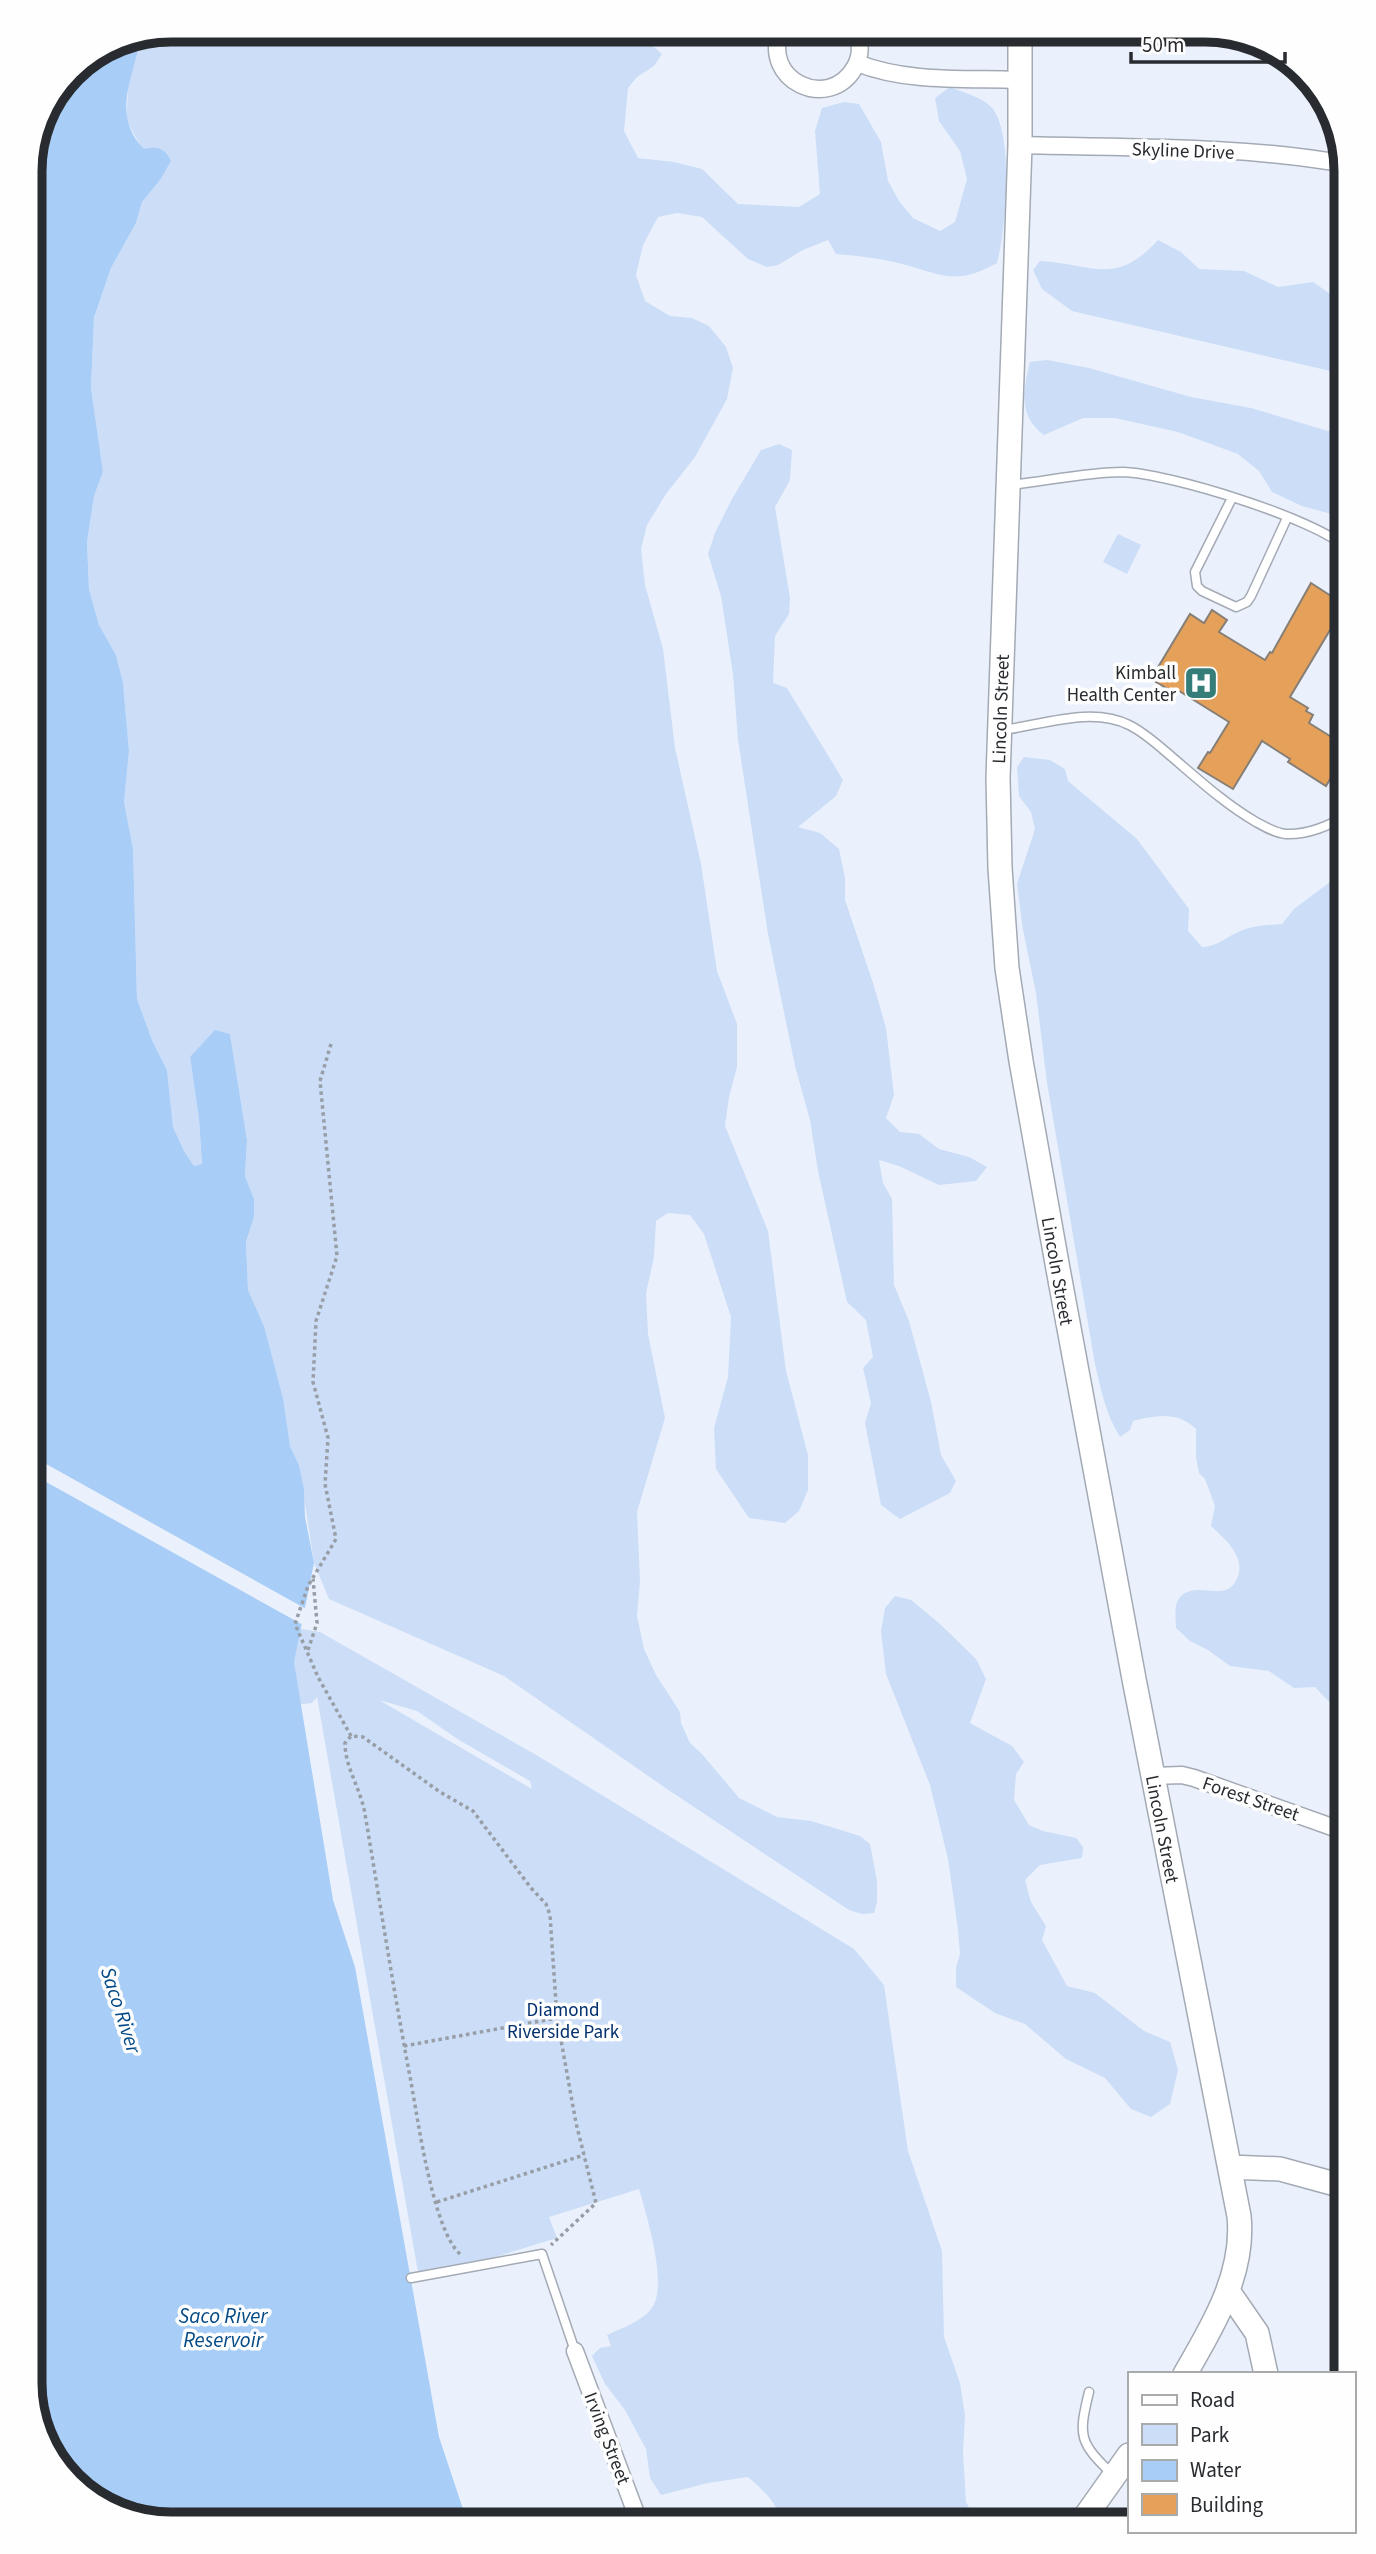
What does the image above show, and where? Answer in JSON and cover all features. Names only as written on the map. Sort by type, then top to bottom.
[{"type":"street","points":[[778,42],[777,53],[781,66],[789,78],[801,86],[815,89],[841,83],[851,74],[857,63],[860,50],[858,42]]},
{"type":"street","name":"Lincoln Street","points":[[1020,42],[1020,145],[999,730],[998,825],[1002,907],[1007,968],[1021,1061],[1153,1776],[1241,2227],[1228,2291],[1186,2372]]},
{"type":"street","points":[[857,63],[899,75],[1019,80]]},
{"type":"street","name":"Skyline Drive","points":[[1020,145],[1246,152],[1334,162]]},
{"type":"street","name":"Forest Street","points":[[1153,1776],[1182,1775],[1194,1778],[1334,1828]]},
{"type":"street","points":[[1230,2167],[1280,2169],[1334,2184]]},
{"type":"street","points":[[1228,2291],[1257,2333],[1266,2372]]},
{"type":"street","name":"Irving Street","points":[[575,2351],[635,2512]]},
{"type":"street","points":[[1089,2512],[1124,2463]]},
{"type":"lane","points":[[1008,486],[1122,472],[1168,478],[1287,517],[1334,538]]},
{"type":"lane","points":[[1232,498],[1195,572],[1197,586],[1202,591],[1236,607],[1251,596],[1287,517]]},
{"type":"lane","points":[[999,730],[1037,726],[1071,717],[1110,718],[1129,724],[1237,811],[1277,832],[1302,833],[1334,822]]},
{"type":"lane","points":[[411,2278],[542,2254],[575,2351]]},
{"type":"lane","points":[[1089,2392],[1082,2422],[1086,2446],[1124,2463]]},
{"type":"path","points":[[331,1044],[320,1081],[337,1255],[316,1321],[313,1382],[328,1438],[326,1484],[336,1539],[313,1578],[295,1624],[318,1677],[351,1736]]},
{"type":"path","points":[[307,1652],[317,1623],[313,1578]]},
{"type":"path","points":[[351,1736],[363,1737],[473,1811],[546,1904],[550,1915],[556,2018],[576,2123],[596,2203],[542,2254]]},
{"type":"path","points":[[351,1736],[345,1743],[345,1755],[364,1810],[424,2158],[443,2224],[453,2248],[480,2265]]},
{"type":"path","points":[[403,2046],[556,2018]]},
{"type":"path","points":[[437,2202],[584,2154]]},
{"type":"green space","points":[[648,42],[662,54],[654,66],[637,77],[628,88],[624,131],[638,158],[674,162],[702,169],[738,204],[799,207],[820,194],[815,131],[822,108],[844,102],[859,104],[881,142],[888,181],[899,201],[913,218],[940,231],[955,222],[967,179],[960,151],[939,121],[935,98],[950,87],[967,93],[989,105],[1000,123],[1006,162],[1003,229],[997,263],[983,270],[960,276],[939,275],[886,260],[836,254],[828,240],[803,250],[778,265],[767,267],[748,259],[702,217],[677,213],[658,217],[643,245],[636,275],[645,301],[670,316],[692,318],[709,326],[726,347],[733,368],[727,399],[695,457],[666,494],[647,525],[641,549],[645,585],[663,649],[675,748],[701,864],[717,971],[737,1024],[737,1067],[725,1126],[768,1231],[786,1371],[808,1455],[808,1490],[799,1511],[785,1523],[749,1518],[716,1469],[714,1428],[728,1377],[731,1317],[704,1234],[690,1215],[668,1213],[656,1221],[654,1257],[646,1293],[648,1334],[665,1418],[637,1512],[640,1581],[637,1616],[644,1649],[656,1675],[680,1712],[681,1723],[690,1743],[739,1798],[777,1817],[811,1821],[860,1836],[870,1844],[877,1881],[874,1913],[862,1914],[849,1910],[504,1676],[329,1599],[314,1563],[299,1465],[290,1446],[264,1326],[248,1290],[246,1242],[254,1217],[254,1199],[245,1176],[247,1140],[230,1034],[190,1057],[202,1165],[194,1166],[173,1127],[167,1070],[152,1040],[137,999],[133,849],[124,802],[129,751],[123,683],[116,655],[99,625],[89,589],[87,542],[94,496],[103,472],[91,388],[94,319],[111,268],[136,223],[142,202],[160,180],[126,120],[129,78],[138,46],[154,43]]},
{"type":"green space","points":[[1158,240],[1181,252],[1199,269],[1244,271],[1278,287],[1313,282],[1334,297],[1334,372],[1072,311],[1042,289],[1033,270],[1040,261],[1090,268],[1116,268],[1143,255]]},
{"type":"green space","points":[[1047,360],[1089,368],[1191,397],[1251,408],[1334,432],[1334,515],[1302,506],[1272,492],[1259,471],[1238,454],[1178,432],[1115,418],[1083,418],[1044,435],[1030,420],[1026,411],[1024,392],[1030,362]]},
{"type":"green space","points":[[779,444],[792,450],[790,480],[775,507],[790,598],[789,614],[775,636],[773,683],[787,688],[843,780],[836,796],[798,827],[820,833],[839,849],[845,878],[845,900],[886,1028],[894,1095],[886,1118],[900,1132],[919,1134],[939,1149],[969,1157],[987,1167],[976,1181],[939,1185],[899,1166],[879,1160],[883,1183],[892,1199],[894,1285],[909,1321],[931,1402],[941,1455],[956,1481],[950,1493],[900,1519],[881,1505],[865,1423],[871,1403],[863,1368],[873,1357],[866,1320],[847,1302],[818,1171],[810,1120],[795,1066],[768,934],[738,740],[733,674],[721,596],[708,554],[732,499],[761,450]]},
{"type":"green space","points":[[1118,534],[1141,545],[1127,574],[1103,562]]},
{"type":"green space","points":[[1024,757],[1050,760],[1065,769],[1068,781],[1137,839],[1189,909],[1188,931],[1202,947],[1214,945],[1248,928],[1282,924],[1294,909],[1334,879],[1334,1707],[1315,1687],[1294,1688],[1269,1671],[1230,1666],[1190,1641],[1176,1628],[1178,1599],[1196,1590],[1228,1589],[1234,1585],[1238,1576],[1239,1562],[1232,1548],[1211,1526],[1215,1506],[1205,1479],[1199,1473],[1196,1429],[1182,1419],[1158,1416],[1133,1421],[1130,1430],[1120,1437],[1102,1393],[1047,1083],[1036,993],[1023,930],[1017,884],[1035,829],[1031,812],[1019,796],[1017,767]]},
{"type":"green space","points":[[895,1596],[911,1600],[976,1659],[986,1679],[970,1723],[1012,1746],[1024,1762],[1016,1774],[1014,1800],[1029,1825],[1076,1838],[1083,1847],[1082,1858],[1040,1865],[1025,1880],[1031,1902],[1046,1926],[1042,1940],[1067,1986],[1095,1993],[1144,2031],[1170,2042],[1178,2070],[1170,2104],[1151,2117],[1131,2109],[1105,2078],[1066,2059],[1025,2024],[995,2013],[956,1987],[956,1968],[960,1954],[948,1859],[930,1785],[886,1674],[881,1631],[885,1608]]},
{"type":"green space","name":"Diamond Riverside Park","points":[[290,1627],[320,1632],[538,1756],[854,1949],[884,1985],[908,2151],[942,2251],[944,2337],[960,2383],[965,2416],[963,2452],[966,2502],[971,2512],[778,2512],[769,2498],[748,2477],[708,2483],[661,2495],[650,2478],[646,2449],[625,2410],[605,2384],[592,2356],[600,2348],[611,2346],[607,2335],[641,2318],[655,2302],[658,2291],[656,2262],[639,2189],[549,2217],[557,2238],[492,2258],[418,2272],[317,1697],[312,1703],[294,1705]],"holes":[[[379,1700],[417,1711],[459,1740],[530,1781],[532,1789]]]},
{"type":"water","name":"Saco River Reservoir","points":[[139,46],[127,95],[128,122],[144,149],[160,149],[171,161],[142,202],[136,223],[111,268],[94,318],[91,388],[103,472],[94,496],[87,542],[89,589],[99,625],[116,655],[123,683],[129,751],[124,802],[133,849],[137,999],[152,1040],[167,1070],[173,1127],[194,1166],[202,1164],[190,1057],[215,1030],[230,1034],[247,1140],[245,1176],[254,1199],[254,1217],[246,1242],[248,1290],[264,1326],[283,1399],[290,1446],[299,1465],[314,1563],[294,1662],[333,1900],[355,1967],[439,2437],[464,2512],[163,2512],[146,2510],[114,2499],[80,2474],[59,2447],[44,2408],[42,163],[46,138],[55,114],[74,86],[107,59]]},
{"type":"pier","points":[[42,1462],[308,1610],[305,1626],[42,1480]]},
{"type":"building","name":"Kimball Health Center","points":[[1311,583],[1334,598],[1334,623],[1290,697],[1308,708],[1306,711],[1313,715],[1309,723],[1334,739],[1334,772],[1326,786],[1288,762],[1290,759],[1262,741],[1233,789],[1198,768],[1229,722],[1176,689],[1173,692],[1151,679],[1190,614],[1204,623],[1212,610],[1227,620],[1219,632],[1265,660],[1270,652],[1272,653]]},
{"type":"place","name":"Kimball Health Center","points":[[1201,683]]},
{"type":"water label","name":"Saco River","points":[[121,2010]]}]
